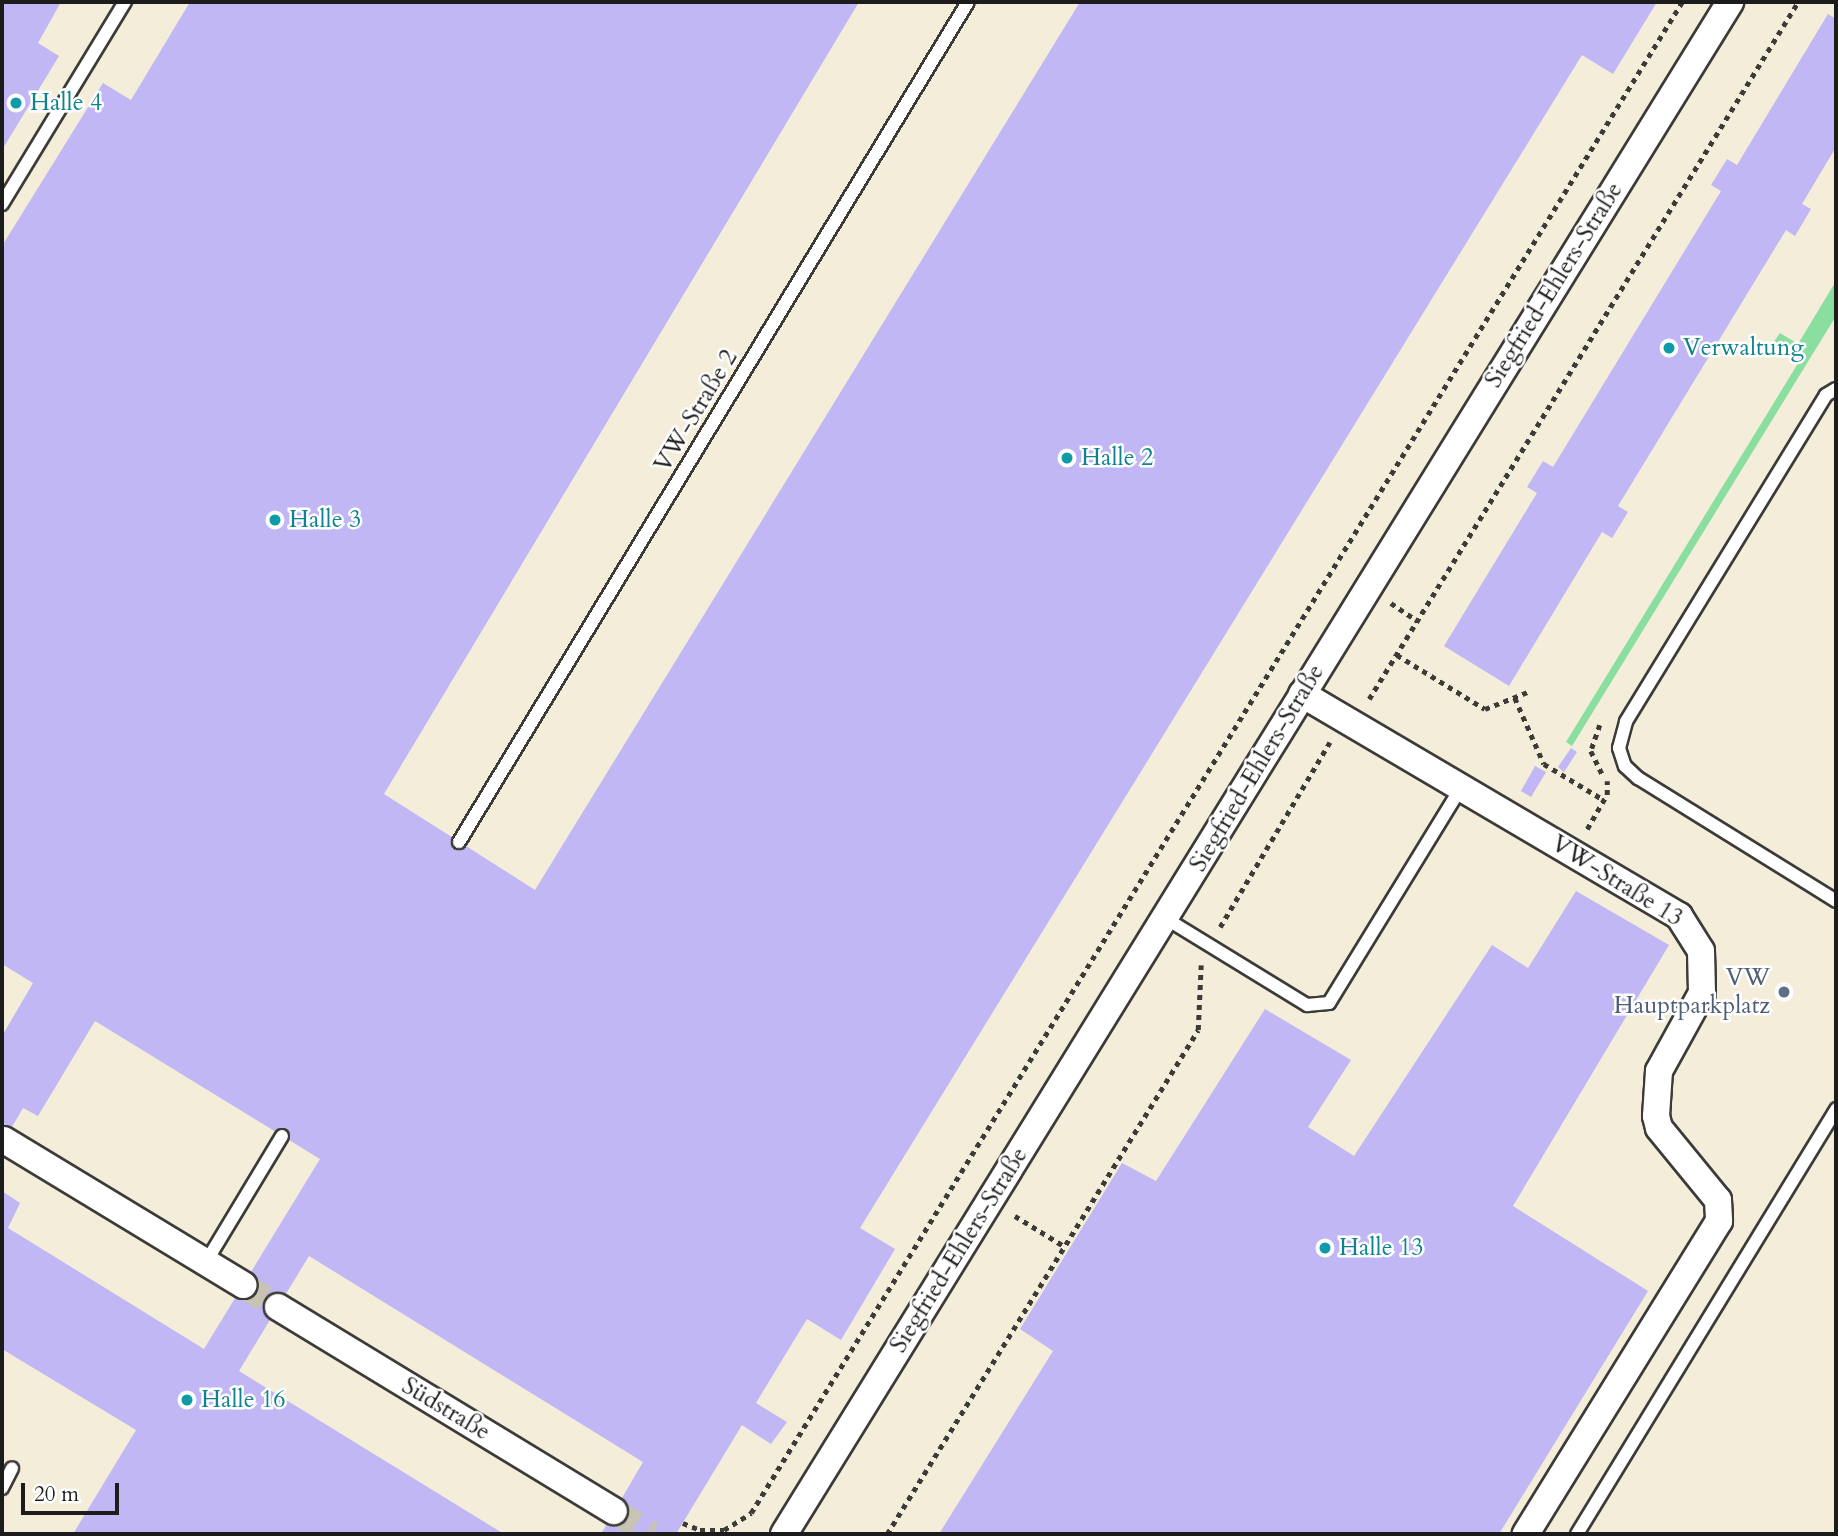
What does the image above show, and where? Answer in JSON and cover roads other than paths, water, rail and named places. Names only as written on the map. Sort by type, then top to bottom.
[{"type":"street","name":"Siegfried-Ehlers-Straße","points":[[784,1534],[1730,2]]},
{"type":"street","name":"VW-Straße 13","points":[[1302,694],[1679,916],[1697,939],[1704,964],[1698,1005],[1659,1071],[1655,1093],[1659,1128],[1718,1200],[1719,1221],[1526,1534]]},
{"type":"street","points":[[4,1140],[243,1285]]},
{"type":"street","name":"Südstraße","points":[[278,1307],[614,1511]]},
{"type":"lane","points":[[2,204],[125,2]]},
{"type":"lane","name":"VW-Straße 2","points":[[459,842],[968,2]]},
{"type":"lane","points":[[1836,389],[1826,395],[1626,722],[1619,748],[1625,766],[1638,778],[1836,901]]},
{"type":"lane","points":[[1165,918],[1307,1005],[1329,1003],[1462,786]]},
{"type":"lane","points":[[1577,1534],[1836,1109]]},
{"type":"lane","points":[[206,1262],[282,1136]]},
{"type":"lane","points":[[2,1488],[12,1468]]},
{"type":"tunnel","points":[[243,1285],[278,1307]]},
{"type":"tunnel","points":[[614,1511],[652,1534]]},
{"type":"place","name":"Halle 4","points":[[16,103]]},
{"type":"place","name":"Verwaltung","points":[[1669,348]]},
{"type":"place","name":"Halle 2","points":[[1067,458]]},
{"type":"place","name":"Halle 3","points":[[275,520]]},
{"type":"place","name":"VW Hauptparkplatz","points":[[1784,992]]},
{"type":"place","name":"Halle 13","points":[[1325,1248]]},
{"type":"place","name":"Halle 16","points":[[187,1400]]}]
